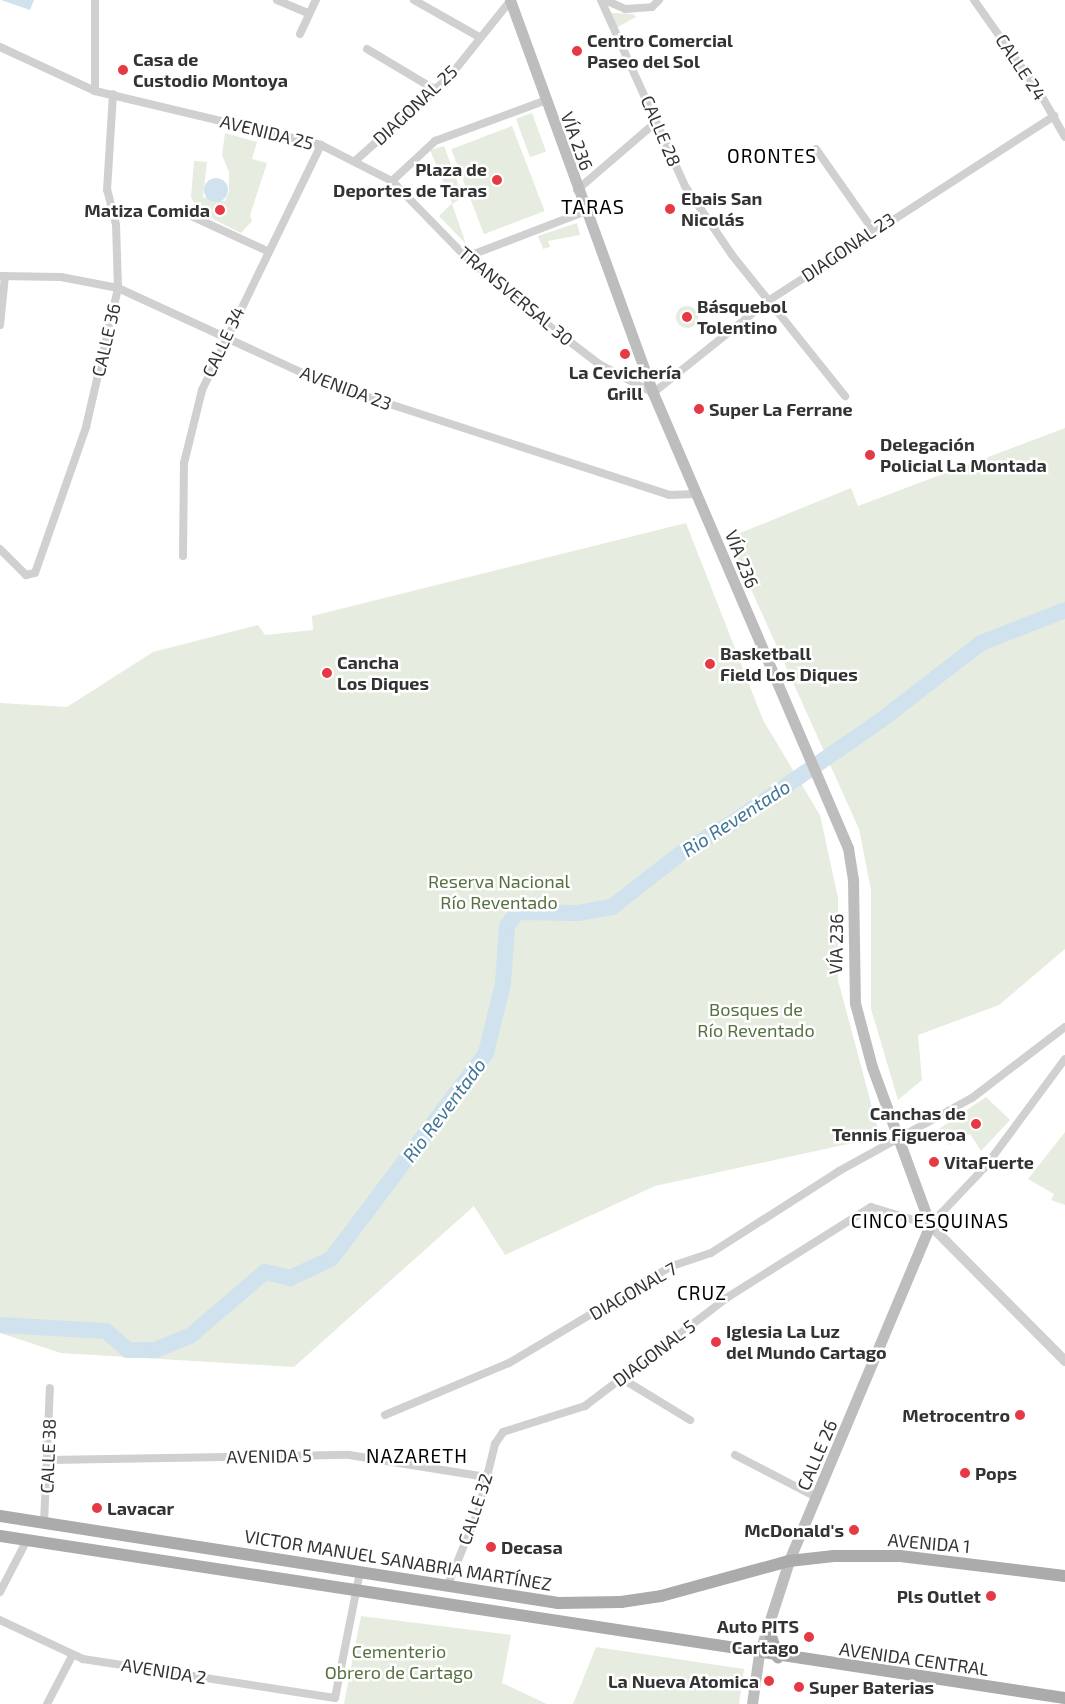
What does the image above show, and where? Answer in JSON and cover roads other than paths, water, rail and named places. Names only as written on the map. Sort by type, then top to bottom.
[{"type":"main road","name":"VÍA 236","points":[[510,0],[584,212],[653,393],[848,848],[853,879],[855,1003],[872,1067],[930,1225]]},
{"type":"main road","name":"CALLE 26","points":[[752,1704],[759,1654],[788,1561],[818,1498],[930,1225]]},
{"type":"main road","name":"VICTOR MANUEL SANABRIA MARTÍNEZ","points":[[0,1516],[343,1569],[537,1602],[621,1602],[788,1561]]},
{"type":"main road","points":[[0,1536],[759,1654]]},
{"type":"main road","name":"AVENIDA 1","points":[[788,1561],[900,1556],[1065,1576]]},
{"type":"main road","points":[[339,1589],[343,1569]]},
{"type":"main road","points":[[768,1626],[778,1656]]},
{"type":"main road","name":"AVENIDA CENTRAL","points":[[759,1654],[1065,1698]]},
{"type":"street","points":[[95,0],[95,91]]},
{"type":"street","points":[[278,0],[308,13]]},
{"type":"street","points":[[300,34],[308,13],[316,0]]},
{"type":"street","points":[[414,0],[479,37]]},
{"type":"street","name":"DIAGONAL 25","points":[[355,161],[450,76],[510,0]]},
{"type":"street","points":[[603,0],[625,9],[652,7],[659,0]]},
{"type":"street","name":"CALLE 28","points":[[603,0],[685,186],[768,301],[845,396]]},
{"type":"street","name":"CALLE 24","points":[[974,0],[1054,116],[1065,137]]},
{"type":"street","name":"AVENIDA 25","points":[[1,47],[95,91],[321,145],[392,181]]},
{"type":"street","points":[[366,49],[434,89]]},
{"type":"street","name":"CALLE 36","points":[[0,549],[14,567],[30,576],[35,573],[86,427],[118,288],[116,225],[107,190],[113,94]]},
{"type":"street","points":[[392,181],[435,141],[544,101]]},
{"type":"street","name":"DIAGONAL 23","points":[[653,393],[768,301],[873,230],[1054,116]]},
{"type":"street","points":[[577,190],[656,122]]},
{"type":"street","name":"CALLE 34","points":[[183,556],[184,463],[202,390],[224,336],[321,145]]},
{"type":"street","points":[[816,149],[873,230]]},
{"type":"street","name":"TRANSVERSAL 30","points":[[392,181],[466,257],[599,364],[653,393]]},
{"type":"street","points":[[466,257],[584,212]]},
{"type":"street","points":[[187,214],[267,252]]},
{"type":"street","points":[[0,325],[2,276]]},
{"type":"street","name":"AVENIDA 23","points":[[2,276],[61,277],[118,288],[325,383],[669,495],[696,494]]},
{"type":"street","name":"DIAGONAL 7","points":[[384,1414],[509,1363],[672,1266],[710,1253],[899,1138],[1004,1077],[1065,1027]]},
{"type":"street","points":[[1065,1059],[984,1167],[930,1225],[1065,1361]]},
{"type":"street","name":"DIAGONAL 5","points":[[503,1432],[576,1411],[728,1297],[871,1207],[930,1225]]},
{"type":"street","points":[[621,1378],[690,1420]]},
{"type":"street","name":"CALLE 38","points":[[44,1523],[49,1460],[50,1388]]},
{"type":"street","name":"CALLE 32","points":[[447,1587],[479,1509],[486,1477],[503,1432]]},
{"type":"street","name":"AVENIDA 5","points":[[49,1460],[349,1455],[486,1477]]},
{"type":"street","points":[[735,1455],[818,1498]]},
{"type":"street","points":[[0,1592],[27,1540]]},
{"type":"street","points":[[357,1592],[360,1572]]},
{"type":"street","name":"AVENIDA 2","points":[[0,1620],[72,1656],[335,1698],[357,1592]]},
{"type":"street","points":[[46,1704],[72,1656]]},
{"type":"water","points":[[1,0],[34,0],[30,10]]},
{"type":"water","points":[[216,178],[221,179],[227,185],[227,195],[221,201],[216,202],[211,201],[205,195],[204,190],[205,185],[211,179]]},
{"type":"waterway","name":"Rio Reventado","points":[[0,1325],[106,1331],[128,1350],[155,1350],[190,1336],[265,1272],[290,1278],[331,1259],[486,1053],[503,984],[507,926],[517,912],[578,913],[612,907],[685,850],[732,823],[880,721],[981,643],[1065,610]]},
{"type":"place","name":"Centro Comercial Paseo del Sol","points":[[577,51]]},
{"type":"place","name":"Casa de Custodio Montoya","points":[[123,70]]},
{"type":"place","name":"Plaza de Deportes de Taras","points":[[497,180]]},
{"type":"place","name":"Ebais San Nicolás","points":[[670,209]]},
{"type":"place","name":"Matiza Comida","points":[[220,210]]},
{"type":"place","name":"Básquebol Tolentino","points":[[687,317]]},
{"type":"place","name":"La Cevichería Grill","points":[[625,354]]},
{"type":"place","name":"Super La Ferrane","points":[[699,409]]},
{"type":"place","name":"Delegación Policial La Montada","points":[[870,455]]},
{"type":"place","name":"Basketball Field Los Diques","points":[[710,664]]},
{"type":"place","name":"Cancha Los Diques","points":[[327,673]]},
{"type":"place","name":"Canchas de Tennis Figueroa","points":[[976,1124]]},
{"type":"place","name":"VitaFuerte","points":[[934,1162]]},
{"type":"place","name":"Iglesia La Luz del Mundo Cartago","points":[[716,1342]]},
{"type":"place","name":"Metrocentro","points":[[1020,1415]]},
{"type":"place","name":"Pops","points":[[965,1473]]},
{"type":"place","name":"Lavacar","points":[[97,1508]]},
{"type":"place","name":"McDonald's","points":[[854,1530]]},
{"type":"place","name":"Decasa","points":[[491,1547]]},
{"type":"place","name":"Pls Outlet","points":[[991,1596]]},
{"type":"place","name":"Auto PITS Cartago","points":[[809,1637]]},
{"type":"place","name":"La Nueva Atomica","points":[[769,1681]]},
{"type":"place","name":"Super Baterias","points":[[799,1687]]},
{"type":"district","name":"ORONTES","points":[[772,156]]},
{"type":"district","name":"TARAS","points":[[593,206]]},
{"type":"district","name":"CINCO ESQUINAS","points":[[930,1221]]},
{"type":"district","name":"CRUZ","points":[[702,1293]]},
{"type":"district","name":"NAZARETH","points":[[417,1456]]},
{"type":"park label","name":"Reserva Nacional Río Reventado","points":[[499,892]]},
{"type":"park label","name":"Bosques de Río Reventado","points":[[756,1020]]},
{"type":"park label","name":"Cementerio Obrero de Cartago","points":[[399,1662]]}]
